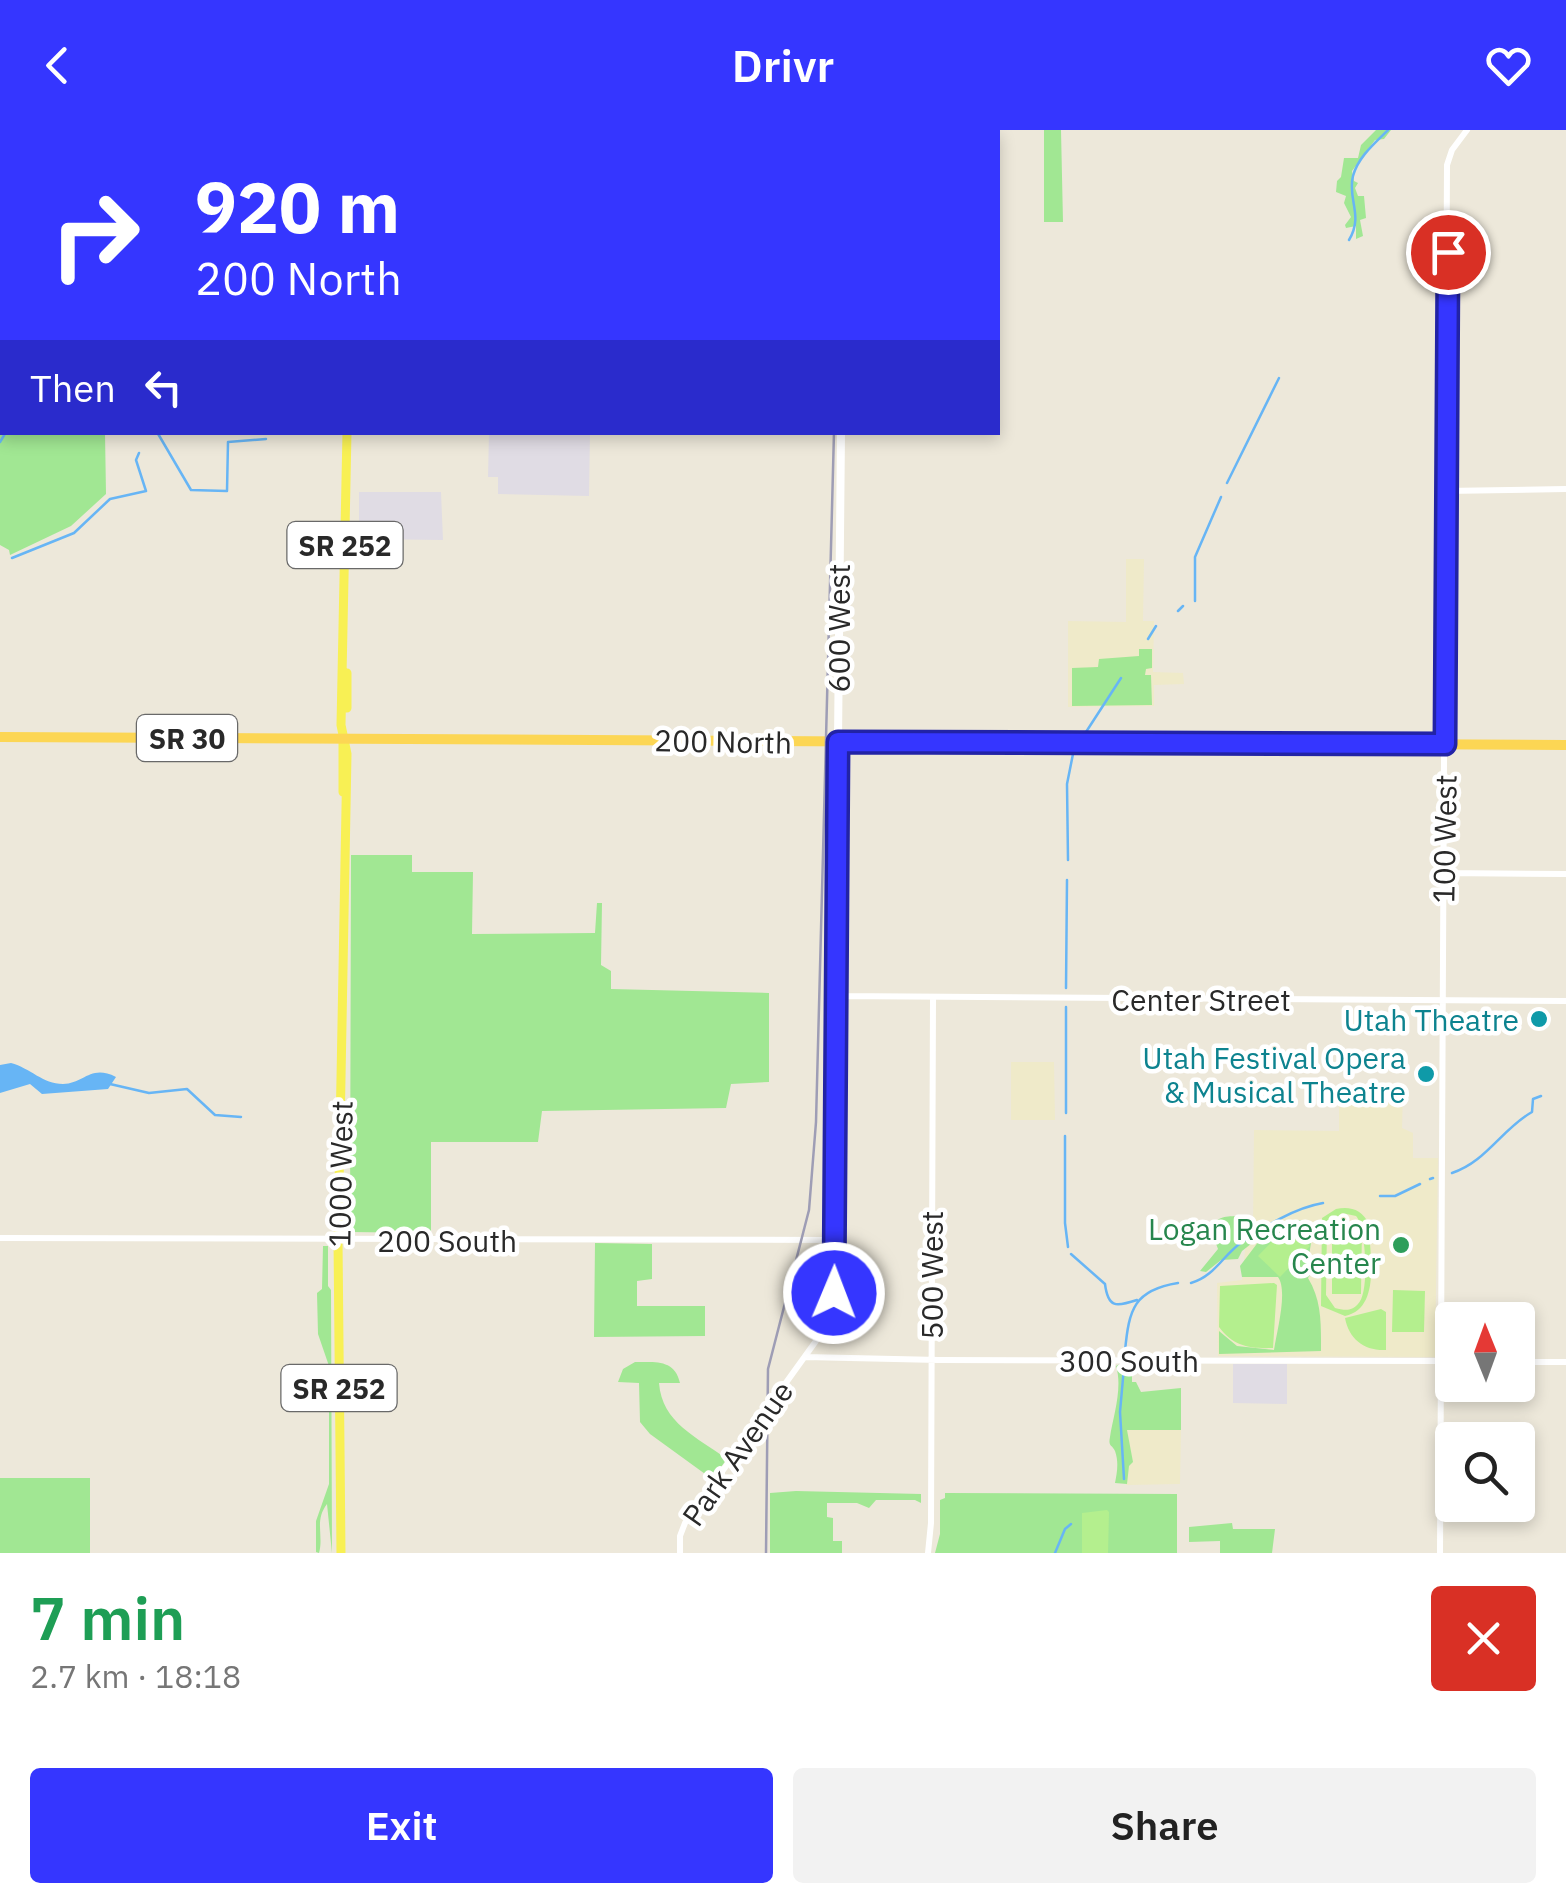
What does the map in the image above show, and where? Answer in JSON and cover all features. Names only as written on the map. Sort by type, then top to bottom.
[{"type":"highway","name":"200 North","points":[[0,737],[1566,745]]},
{"type":"main road","name":"1000 West","points":[[341,1553],[338,1240],[344,794],[340,754],[344,739],[341,725],[347,435]]},
{"type":"main road","name":"600 West","points":[[838,742],[841,435]]},
{"type":"street","name":"100 West","points":[[1442,1302],[1447,165],[1452,150],[1467,130]]},
{"type":"street","points":[[1445,490],[1566,489]]},
{"type":"street","name":"600 West","points":[[805,1357],[832,1314],[838,742]]},
{"type":"street","points":[[1443,873],[1566,874]]},
{"type":"street","name":"Center Street","points":[[837,996],[1566,1000]]},
{"type":"street","name":"500 West","points":[[928,1553],[933,997]]},
{"type":"street","name":"200 South","points":[[0,1238],[834,1240]]},
{"type":"street","name":"300 South","points":[[805,1357],[1435,1360]]},
{"type":"street","name":"Park Avenue","points":[[680,1553],[685,1523],[805,1357]]},
{"type":"street","points":[[1535,1362],[1566,1362]]},
{"type":"street","name":"100 West","points":[[1440,1553],[1442,1402]]},
{"type":"shaded area","points":[[489,435],[590,435],[589,496],[498,494],[498,477],[488,477]]},
{"type":"shaded area","points":[[359,492],[441,492],[443,540],[362,539]]},
{"type":"shaded area","points":[[1126,559],[1144,559],[1143,621],[1154,621],[1153,672],[1183,673],[1184,684],[1154,685],[1154,706],[1068,707],[1068,621],[1126,622]]},
{"type":"shaded area","points":[[1011,1062],[1054,1062],[1055,1120],[1011,1120]]},
{"type":"shaded area","points":[[1339,1086],[1376,1086],[1380,1092],[1403,1092],[1402,1128],[1413,1133],[1413,1158],[1438,1158],[1435,1357],[1218,1356],[1217,1283],[1242,1280],[1245,1251],[1253,1229],[1254,1130],[1339,1131]]},
{"type":"shaded area","points":[[1233,1364],[1287,1364],[1287,1404],[1233,1403]]},
{"type":"shaded area","points":[[1125,1430],[1181,1430],[1180,1484],[1126,1485]]},
{"type":"green space","points":[[1044,130],[1061,130],[1063,222],[1044,222]]},
{"type":"green space","points":[[1376,130],[1391,130],[1384,139],[1375,140],[1352,171],[1358,183],[1358,196],[1364,196],[1366,218],[1360,220],[1363,236],[1356,239],[1356,226],[1345,225],[1351,217],[1344,203],[1346,196],[1336,192],[1337,181],[1344,158],[1358,158],[1361,145]]},
{"type":"green space","points":[[0,435],[105,435],[106,494],[71,526],[10,555],[0,545]]},
{"type":"green space","points":[[1139,649],[1152,649],[1152,668],[1146,669],[1145,675],[1151,675],[1152,705],[1072,706],[1072,668],[1098,667],[1099,659],[1139,656]]},
{"type":"green space","points":[[351,855],[412,855],[412,872],[473,872],[472,934],[595,933],[597,903],[602,903],[601,965],[611,971],[611,989],[769,993],[769,1082],[731,1084],[726,1108],[542,1111],[538,1142],[431,1142],[431,1233],[350,1232]]},
{"type":"green space","points":[[1346,1208],[1359,1212],[1369,1224],[1369,1291],[1357,1311],[1345,1316],[1321,1306],[1322,1218]],"holes":[[[1342,1213],[1356,1216],[1364,1246],[1362,1298],[1350,1309],[1335,1308],[1326,1295],[1327,1226]]]},
{"type":"green space","points":[[1235,1216],[1256,1231],[1256,1240],[1238,1259],[1221,1260],[1206,1272],[1200,1271],[1218,1249],[1213,1226],[1220,1218]]},
{"type":"green space","points":[[1298,1220],[1314,1223],[1308,1278],[1318,1304],[1321,1351],[1219,1354],[1219,1331],[1237,1346],[1274,1350],[1281,1283],[1278,1277],[1242,1277],[1240,1266],[1259,1241]]},
{"type":"green space","points":[[1288,1225],[1310,1246],[1280,1277],[1258,1256]]},
{"type":"green space","points":[[1332,1228],[1362,1228],[1361,1294],[1332,1294]]},
{"type":"green space","points":[[595,1243],[652,1244],[652,1279],[637,1281],[637,1306],[705,1306],[705,1336],[594,1337]]},
{"type":"green space","points":[[323,1246],[328,1246],[331,1290],[332,1553],[327,1504],[321,1516],[319,1553],[316,1552],[316,1521],[329,1484],[329,1366],[318,1334],[317,1293],[322,1289]]},
{"type":"green space","points":[[1277,1285],[1273,1348],[1243,1345],[1224,1333],[1219,1327],[1220,1286]]},
{"type":"green space","points":[[1393,1290],[1425,1291],[1424,1332],[1392,1332]]},
{"type":"green space","points":[[1381,1309],[1386,1312],[1386,1350],[1359,1342],[1345,1318]]},
{"type":"green space","points":[[635,1362],[663,1364],[674,1370],[680,1383],[659,1383],[667,1409],[683,1428],[727,1459],[712,1479],[650,1434],[640,1422],[639,1383],[618,1382],[623,1369]]},
{"type":"green space","points":[[1116,1366],[1132,1366],[1132,1382],[1141,1392],[1181,1388],[1181,1430],[1127,1430],[1133,1462],[1127,1484],[1115,1483],[1117,1459],[1110,1442],[1118,1393]]},
{"type":"green space","points":[[0,1478],[90,1478],[90,1553],[0,1553]]},
{"type":"green space","points":[[770,1493],[921,1494],[921,1503],[876,1500],[869,1508],[857,1503],[827,1503],[827,1517],[833,1518],[833,1541],[842,1541],[842,1553],[770,1553]]},
{"type":"green space","points":[[945,1493],[1177,1494],[1177,1553],[935,1553],[940,1534],[940,1500]]},
{"type":"green space","points":[[1107,1510],[1108,1553],[1082,1553],[1082,1513]]},
{"type":"green space","points":[[1232,1523],[1233,1529],[1275,1529],[1272,1553],[1220,1553],[1220,1541],[1189,1542],[1189,1527]]},
{"type":"water","points":[[11,1063],[63,1084],[100,1073],[116,1077],[108,1089],[42,1094],[30,1084],[0,1093],[0,1065]]},
{"type":"waterway","points":[[1349,240],[1355,223],[1355,169],[1388,130]]},
{"type":"waterway","points":[[1227,483],[1279,378]]},
{"type":"waterway","points":[[0,442],[4,435]]},
{"type":"waterway","points":[[159,435],[191,490],[227,491],[228,442],[266,439]]},
{"type":"waterway","points":[[12,558],[74,533],[110,499],[146,491],[136,460],[139,453]]},
{"type":"waterway","points":[[1195,601],[1195,557],[1221,497]]},
{"type":"waterway","points":[[1178,611],[1183,606]]},
{"type":"waterway","points":[[1148,639],[1156,626]]},
{"type":"waterway","points":[[1086,732],[1121,678]]},
{"type":"waterway","points":[[1068,860],[1067,784],[1073,754]]},
{"type":"waterway","points":[[1066,988],[1067,880]]},
{"type":"waterway","points":[[1066,1007],[1066,1113]]},
{"type":"waterway","points":[[110,1084],[149,1093],[187,1089],[215,1115],[241,1117]]},
{"type":"waterway","points":[[1452,1173],[1484,1153],[1532,1112],[1533,1099],[1541,1096]]},
{"type":"waterway","points":[[1065,1136],[1068,1247]]},
{"type":"waterway","points":[[1380,1196],[1395,1196],[1420,1184]]},
{"type":"waterway","points":[[1191,1283],[1261,1230],[1291,1213],[1323,1203]]},
{"type":"waterway","points":[[1071,1254],[1105,1284],[1108,1298],[1114,1304],[1137,1300]]},
{"type":"waterway","points":[[1125,1351],[1136,1304],[1152,1291],[1178,1283]]},
{"type":"waterway","points":[[1124,1367],[1120,1412],[1124,1479]]},
{"type":"waterway","points":[[1055,1553],[1071,1524]]},
{"type":"railway","points":[[766,1553],[768,1369],[809,1210],[816,1122],[834,435]]},
{"type":"place","name":"Utah Theatre","points":[[1539,1019]]},
{"type":"place","name":"Utah Festival Opera & Musical Theatre","points":[[1426,1074]]},
{"type":"place","name":"Logan Recreation Center","points":[[1401,1245]]},
{"type":"route","points":[[834,1293],[838,742],[1445,744],[1448,252]]}]
